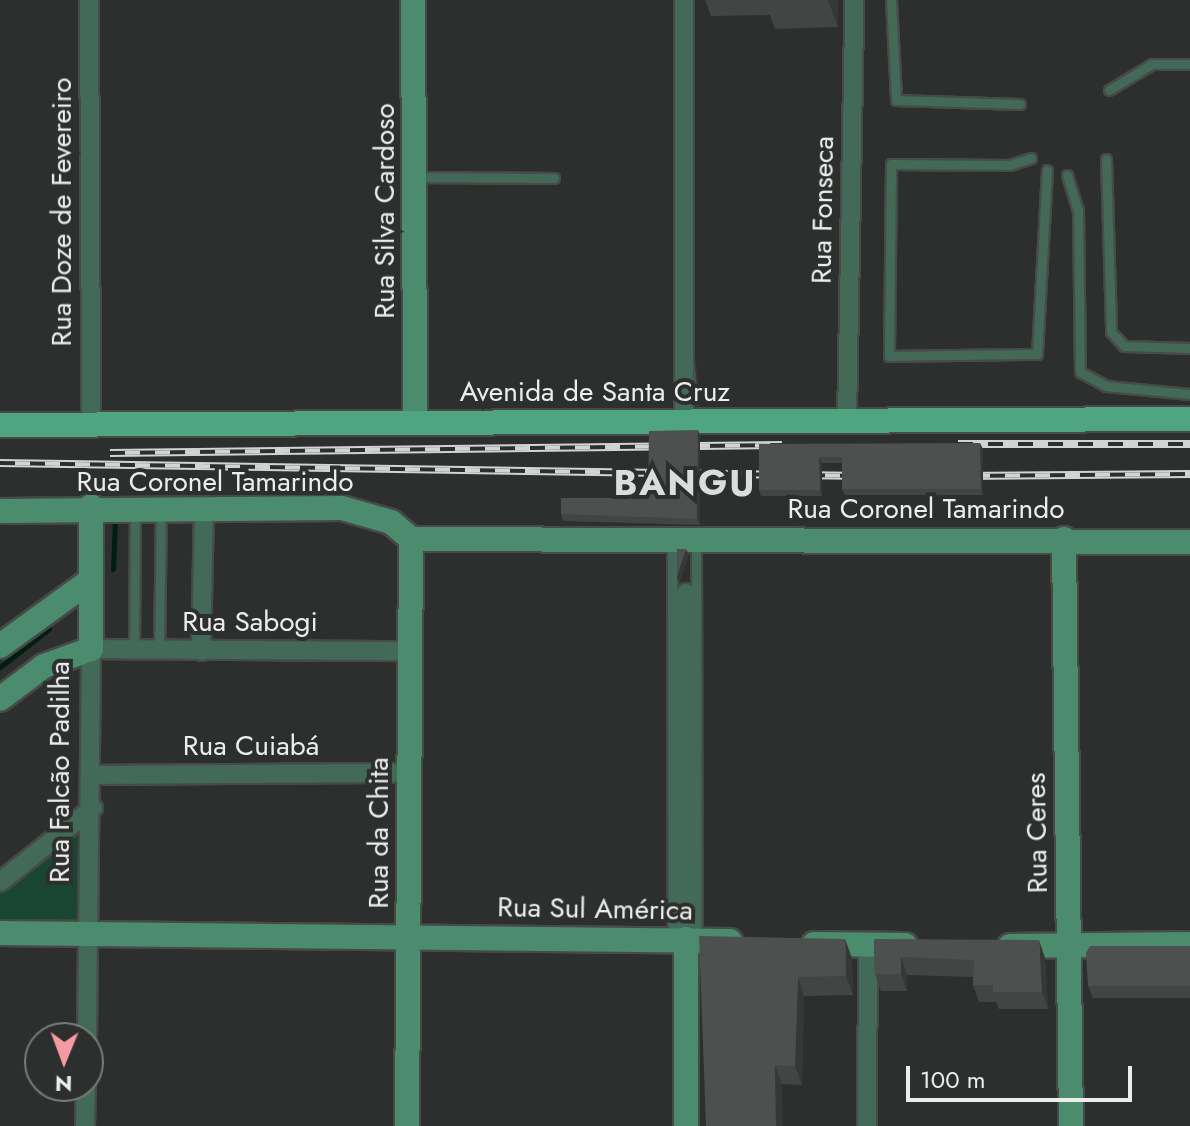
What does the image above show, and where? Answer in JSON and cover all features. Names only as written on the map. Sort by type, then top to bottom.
[{"type":"main road","name":"Rua Silva Cardoso","points":[[413,0],[415,423]]},
{"type":"main road","name":"Avenida de Santa Cruz","points":[[0,425],[1190,419]]},
{"type":"main road","name":"Rua Coronel Tamarindo","points":[[0,511],[91,506],[342,508],[391,522],[411,539],[1064,539],[1190,542]]},
{"type":"main road","name":"Rua Falcão Padilha","points":[[91,506],[91,649]]},
{"type":"main road","name":"Rua da Chita","points":[[407,1126],[411,539]]},
{"type":"main road","name":"Rua Ceres","points":[[1064,539],[1071,1126]]},
{"type":"main road","points":[[0,646],[91,580]]},
{"type":"main road","points":[[0,699],[44,666],[91,649]]},
{"type":"main road","name":"Rua Sul América","points":[[0,933],[758,942]]},
{"type":"main road","points":[[685,940],[686,1126]]},
{"type":"main road","points":[[789,943],[931,945]]},
{"type":"main road","points":[[977,945],[1190,944]]},
{"type":"street","name":"Rua Doze de Fevereiro","points":[[89,0],[91,424]]},
{"type":"street","points":[[684,0],[684,422]]},
{"type":"street","name":"Rua Fonseca","points":[[847,421],[854,0]]},
{"type":"street","points":[[201,651],[204,507]]},
{"type":"street","points":[[685,940],[686,593]]},
{"type":"street","name":"Rua Sabogi","points":[[91,649],[409,651]]},
{"type":"street","name":"Rua Falcão Padilha","points":[[87,1022],[93,808],[91,649]]},
{"type":"street","name":"Rua Cuiabá","points":[[93,775],[409,773]]},
{"type":"street","points":[[0,882],[93,808]]},
{"type":"street","points":[[867,1126],[868,944]]},
{"type":"street","points":[[85,1126],[86,1102]]},
{"type":"lane","points":[[891,0],[896,100],[1020,104]]},
{"type":"lane","points":[[1109,90],[1152,64],[1190,64]]},
{"type":"lane","points":[[1031,158],[1009,165],[891,164],[889,356],[1037,354],[1047,170]]},
{"type":"lane","points":[[1106,159],[1110,179],[1111,332],[1124,346],[1190,348]]},
{"type":"lane","points":[[1067,175],[1078,210],[1080,372],[1106,386],[1190,394]]},
{"type":"lane","points":[[416,177],[554,178]]},
{"type":"lane","points":[[134,650],[135,507]]},
{"type":"lane","points":[[159,651],[161,507]]},
{"type":"lane","points":[[684,538],[685,940]]},
{"type":"lane","points":[[684,538],[685,940]]},
{"type":"green space","points":[[82,828],[83,920],[0,920],[0,892]]},
{"type":"building","points":[[694,357],[698,400],[694,400]]},
{"type":"building","points":[[698,430],[697,519],[561,514],[561,498],[648,498],[649,431]]},
{"type":"building","points":[[980,443],[981,489],[842,489],[842,457],[819,457],[820,490],[759,490],[759,444]]},
{"type":"building","points":[[677,549],[686,549],[677,577]]},
{"type":"building","points":[[699,936],[845,939],[846,976],[798,977],[795,1066],[775,1065],[776,1126],[706,1126]]},
{"type":"building","points":[[874,939],[1039,940],[1042,992],[993,992],[993,985],[973,985],[974,960],[901,957],[901,974],[875,974]]},
{"type":"building","points":[[1090,946],[1190,946],[1190,986],[1088,986],[1086,953]]},
{"type":"waterway","points":[[113,569],[115,520]]},
{"type":"waterway","points":[[0,667],[49,629]]},
{"type":"railway","points":[[958,444],[1190,444]]},
{"type":"railway","points":[[110,453],[782,445]]},
{"type":"railway","points":[[0,463],[864,476]]},
{"type":"railway","points":[[960,476],[1190,474]]},
{"type":"district","name":"BANGU","points":[[685,483]]}]
